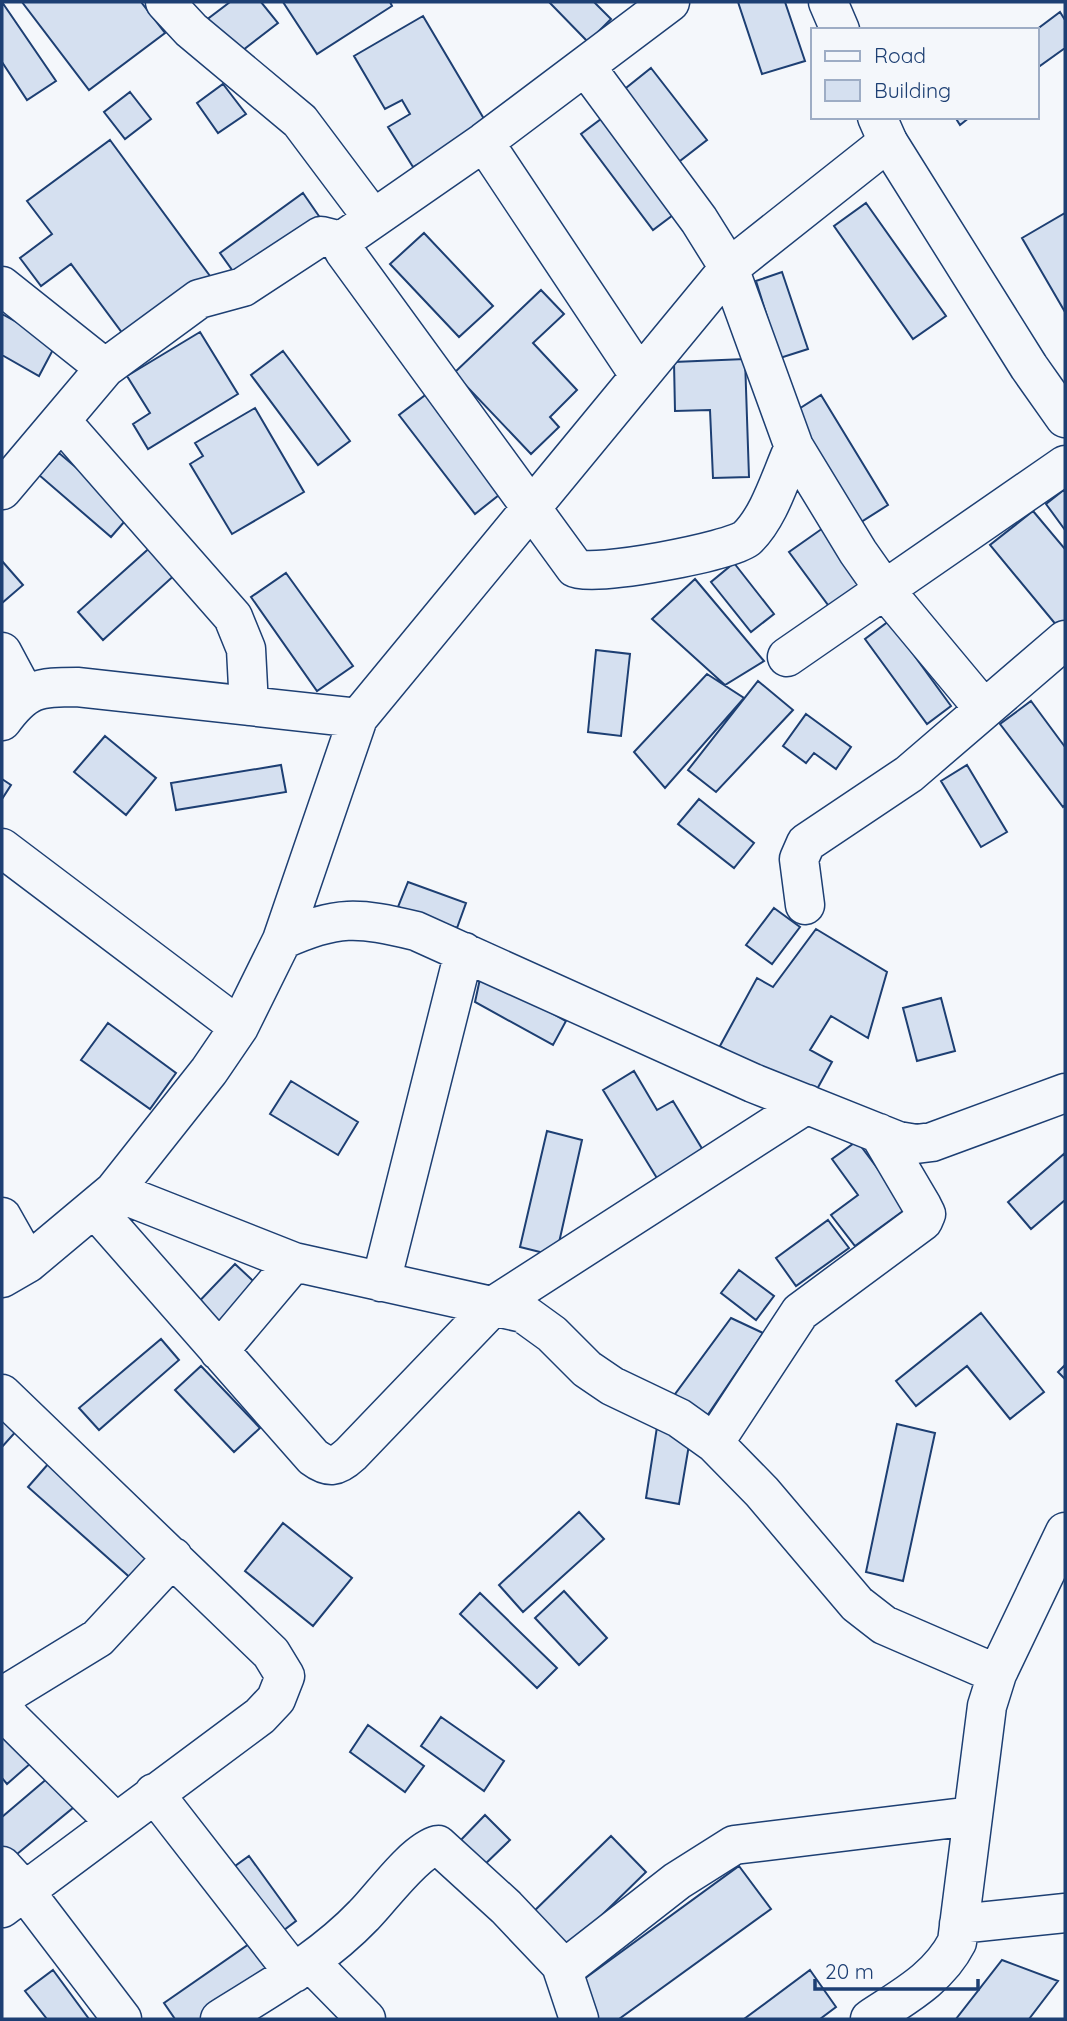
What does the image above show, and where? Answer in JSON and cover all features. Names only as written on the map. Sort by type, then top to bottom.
[{"type":"street","points":[[165,2],[191,30],[300,121],[358,230]]},
{"type":"street","points":[[670,2],[484,142],[358,230],[344,251],[418,356],[575,568],[581,572],[622,569],[737,544],[752,532],[794,447]]},
{"type":"street","points":[[828,2],[839,28]]},
{"type":"street","points":[[586,67],[699,220],[729,268],[794,447],[884,589],[984,709]]},
{"type":"street","points":[[2,1217],[15,1270],[105,1200],[209,1071],[239,1027],[282,940],[358,718],[530,506],[729,268],[883,130],[1029,367],[1065,418]]},
{"type":"street","points":[[484,142],[639,375]]},
{"type":"street","points":[[2,490],[105,368],[199,299],[243,287],[321,236],[358,230]]},
{"type":"street","points":[[2,286],[105,368]]},
{"type":"street","points":[[61,421],[233,617],[246,649],[249,706]]},
{"type":"street","points":[[787,657],[1065,465]]},
{"type":"street","points":[[805,905],[799,859],[806,843],[909,774],[1065,640]]},
{"type":"street","points":[[2,652],[13,708],[44,687],[77,687],[358,718]]},
{"type":"street","points":[[2,849],[239,1027]]},
{"type":"street","points":[[282,940],[314,925],[339,920],[369,919],[416,931],[807,1104],[907,1143],[932,1142],[1065,1093]]},
{"type":"street","points":[[381,1282],[464,953]]},
{"type":"street","points":[[105,1200],[219,1350],[313,1457],[325,1466],[333,1467],[351,1454],[493,1306],[807,1104]]},
{"type":"street","points":[[714,1443],[800,1312],[923,1221],[926,1214],[922,1206],[879,1133]]},
{"type":"street","points":[[105,1200],[294,1262],[523,1313],[537,1322],[595,1375],[679,1418],[714,1443],[762,1492],[857,1604],[884,1625],[997,1674]]},
{"type":"street","points":[[219,1350],[294,1262]]},
{"type":"street","points":[[2,1394],[271,1653],[285,1676],[276,1699],[260,1716],[115,1822],[9,1888],[122,2019]]},
{"type":"street","points":[[870,2019],[902,2008],[947,1962],[957,1942],[986,1706],[997,1674],[1065,1532]]},
{"type":"street","points":[[115,1822],[10,1718],[3,1702],[13,1690],[98,1638],[173,1558]]},
{"type":"street","points":[[155,1793],[303,1968],[366,2019]]},
{"type":"street","points":[[563,1970],[677,1881],[734,1845],[972,1816]]},
{"type":"street","points":[[220,2019],[303,1968],[364,1916],[420,1855],[438,1845],[506,1906],[563,1970],[579,2019]]},
{"type":"street","points":[[960,1924],[1065,1913]]},
{"type":"building","points":[[2,2],[56,81],[27,100],[2,62]]},
{"type":"building","points":[[22,2],[141,2],[165,33],[89,90]]},
{"type":"building","points":[[230,2],[261,2],[278,23],[234,57],[205,21]]},
{"type":"building","points":[[283,2],[390,2],[392,6],[317,54]]},
{"type":"building","points":[[549,2],[594,2],[611,19],[588,42]]},
{"type":"building","points":[[738,2],[785,2],[805,61],[762,74]]},
{"type":"building","points":[[1060,12],[1065,20],[1065,48],[1039,67],[1039,28]]},
{"type":"building","points":[[423,16],[487,124],[413,167],[388,127],[410,114],[402,100],[385,109],[354,56]]},
{"type":"building","points":[[651,68],[707,140],[676,164],[621,92]]},
{"type":"building","points":[[223,84],[246,114],[218,133],[197,103]]},
{"type":"building","points":[[130,92],[151,119],[125,139],[104,112]]},
{"type":"building","points":[[609,113],[681,209],[653,230],[581,134]]},
{"type":"building","points":[[956,119],[968,119],[960,125]]},
{"type":"building","points":[[110,140],[210,276],[126,338],[71,264],[41,286],[20,258],[52,234],[27,201]]},
{"type":"building","points":[[303,193],[323,222],[240,281],[220,253]]},
{"type":"building","points":[[866,203],[946,316],[913,339],[834,226]]},
{"type":"building","points":[[1065,213],[1065,312],[1022,238]]},
{"type":"building","points":[[424,233],[493,306],[459,337],[390,264]]},
{"type":"building","points":[[782,272],[808,349],[780,358],[756,281]]},
{"type":"building","points":[[541,290],[564,314],[533,343],[577,390],[550,417],[559,427],[531,454],[454,373]]},
{"type":"building","points":[[2,314],[56,344],[39,376],[2,355]]},
{"type":"building","points":[[200,332],[238,394],[148,449],[133,424],[150,413],[127,376]]},
{"type":"building","points":[[283,351],[350,441],[318,465],[251,375]]},
{"type":"building","points":[[745,359],[749,477],[713,478],[710,410],[675,411],[674,362]]},
{"type":"building","points":[[428,393],[504,491],[475,514],[399,415]]},
{"type":"building","points":[[821,395],[888,505],[861,522],[794,412]]},
{"type":"building","points":[[255,408],[304,492],[232,534],[190,464],[203,456],[195,443]]},
{"type":"building","points":[[59,453],[131,514],[111,537],[39,475]]},
{"type":"building","points":[[1065,489],[1065,530],[1046,504]]},
{"type":"building","points":[[1033,511],[1065,549],[1065,629],[1062,632],[990,545]]},
{"type":"building","points":[[823,528],[865,583],[831,609],[789,552]]},
{"type":"building","points":[[154,544],[178,572],[103,640],[78,612]]},
{"type":"building","points":[[2,561],[23,585],[2,603]]},
{"type":"building","points":[[734,563],[774,614],[751,632],[711,582]]},
{"type":"building","points":[[286,573],[353,666],[317,691],[251,597]]},
{"type":"building","points":[[695,579],[764,661],[725,685],[652,619]]},
{"type":"building","points":[[889,621],[951,706],[927,724],[865,639]]},
{"type":"building","points":[[596,650],[630,654],[621,736],[588,732]]},
{"type":"building","points":[[707,674],[744,698],[665,788],[634,752]]},
{"type":"building","points":[[758,681],[793,710],[716,792],[688,770]]},
{"type":"building","points":[[1031,701],[1065,747],[1063,807],[1000,724]]},
{"type":"building","points":[[806,714],[851,747],[836,769],[814,753],[806,763],[783,746]]},
{"type":"building","points":[[105,736],[156,778],[126,815],[74,772]]},
{"type":"building","points":[[281,765],[286,792],[176,810],[171,783]]},
{"type":"building","points":[[967,765],[1007,832],[981,847],[941,781]]},
{"type":"building","points":[[2,779],[11,785],[2,799]]},
{"type":"building","points":[[699,799],[754,843],[734,868],[678,824]]},
{"type":"building","points":[[408,882],[466,903],[457,928],[398,907]]},
{"type":"building","points":[[774,908],[800,927],[772,964],[746,945]]},
{"type":"building","points":[[816,929],[887,972],[868,1038],[831,1016],[810,1050],[832,1062],[811,1100],[720,1046],[757,978],[773,987]]},
{"type":"building","points":[[481,974],[566,1021],[553,1045],[475,1002]]},
{"type":"building","points":[[941,998],[955,1051],[917,1061],[903,1008]]},
{"type":"building","points":[[108,1023],[176,1073],[150,1109],[81,1060]]},
{"type":"building","points":[[634,1071],[657,1110],[673,1101],[709,1160],[663,1188],[603,1090]]},
{"type":"building","points":[[291,1081],[358,1122],[338,1155],[270,1114]]},
{"type":"building","points":[[547,1131],[582,1140],[556,1256],[520,1247]]},
{"type":"building","points":[[857,1141],[907,1208],[855,1246],[831,1215],[858,1195],[832,1159]]},
{"type":"building","points":[[1065,1153],[1065,1200],[1031,1229],[1008,1202]]},
{"type":"building","points":[[828,1220],[849,1248],[796,1286],[776,1258]]},
{"type":"building","points":[[235,1264],[264,1291],[219,1340],[189,1312]]},
{"type":"building","points":[[739,1270],[774,1296],[756,1320],[721,1293]]},
{"type":"building","points":[[981,1313],[1044,1392],[1010,1419],[967,1366],[916,1406],[896,1381]]},
{"type":"building","points":[[731,1318],[763,1333],[705,1419],[670,1401]]},
{"type":"building","points":[[161,1339],[179,1360],[99,1430],[79,1408]]},
{"type":"building","points":[[1065,1365],[1065,1379],[1058,1372]]},
{"type":"building","points":[[201,1366],[260,1428],[234,1452],[175,1390]]},
{"type":"building","points":[[2,1414],[19,1428],[2,1447]]},
{"type":"building","points":[[897,1424],[935,1433],[903,1581],[866,1572]]},
{"type":"building","points":[[657,1427],[691,1433],[679,1504],[646,1498]]},
{"type":"building","points":[[49,1463],[164,1566],[143,1589],[28,1487]]},
{"type":"building","points":[[579,1512],[604,1539],[523,1612],[499,1585]]},
{"type":"building","points":[[283,1523],[352,1578],[313,1626],[245,1571]]},
{"type":"building","points":[[564,1591],[607,1638],[579,1665],[535,1618]]},
{"type":"building","points":[[480,1593],[557,1668],[537,1688],[460,1614]]},
{"type":"building","points":[[441,1717],[504,1761],[484,1791],[421,1746]]},
{"type":"building","points":[[368,1725],[424,1766],[405,1792],[350,1752]]},
{"type":"building","points":[[2,1730],[31,1763],[7,1784],[2,1778]]},
{"type":"building","points":[[49,1777],[74,1807],[5,1864],[2,1861],[2,1817]]},
{"type":"building","points":[[485,1815],[510,1840],[481,1868],[457,1844]]},
{"type":"building","points":[[611,1836],[646,1872],[564,1952],[528,1917]]},
{"type":"building","points":[[249,1856],[296,1921],[272,1939],[224,1874]]},
{"type":"building","points":[[739,1866],[771,1909],[619,2019],[591,2019],[569,1990]]},
{"type":"building","points":[[252,1942],[273,1973],[208,2019],[175,2019],[164,2003]]},
{"type":"building","points":[[1002,1960],[1058,1981],[1029,2019],[956,2019]]},
{"type":"building","points":[[53,1970],[89,2019],[47,2019],[25,1991]]},
{"type":"building","points":[[810,1970],[836,2007],[820,2019],[744,2019]]}]
